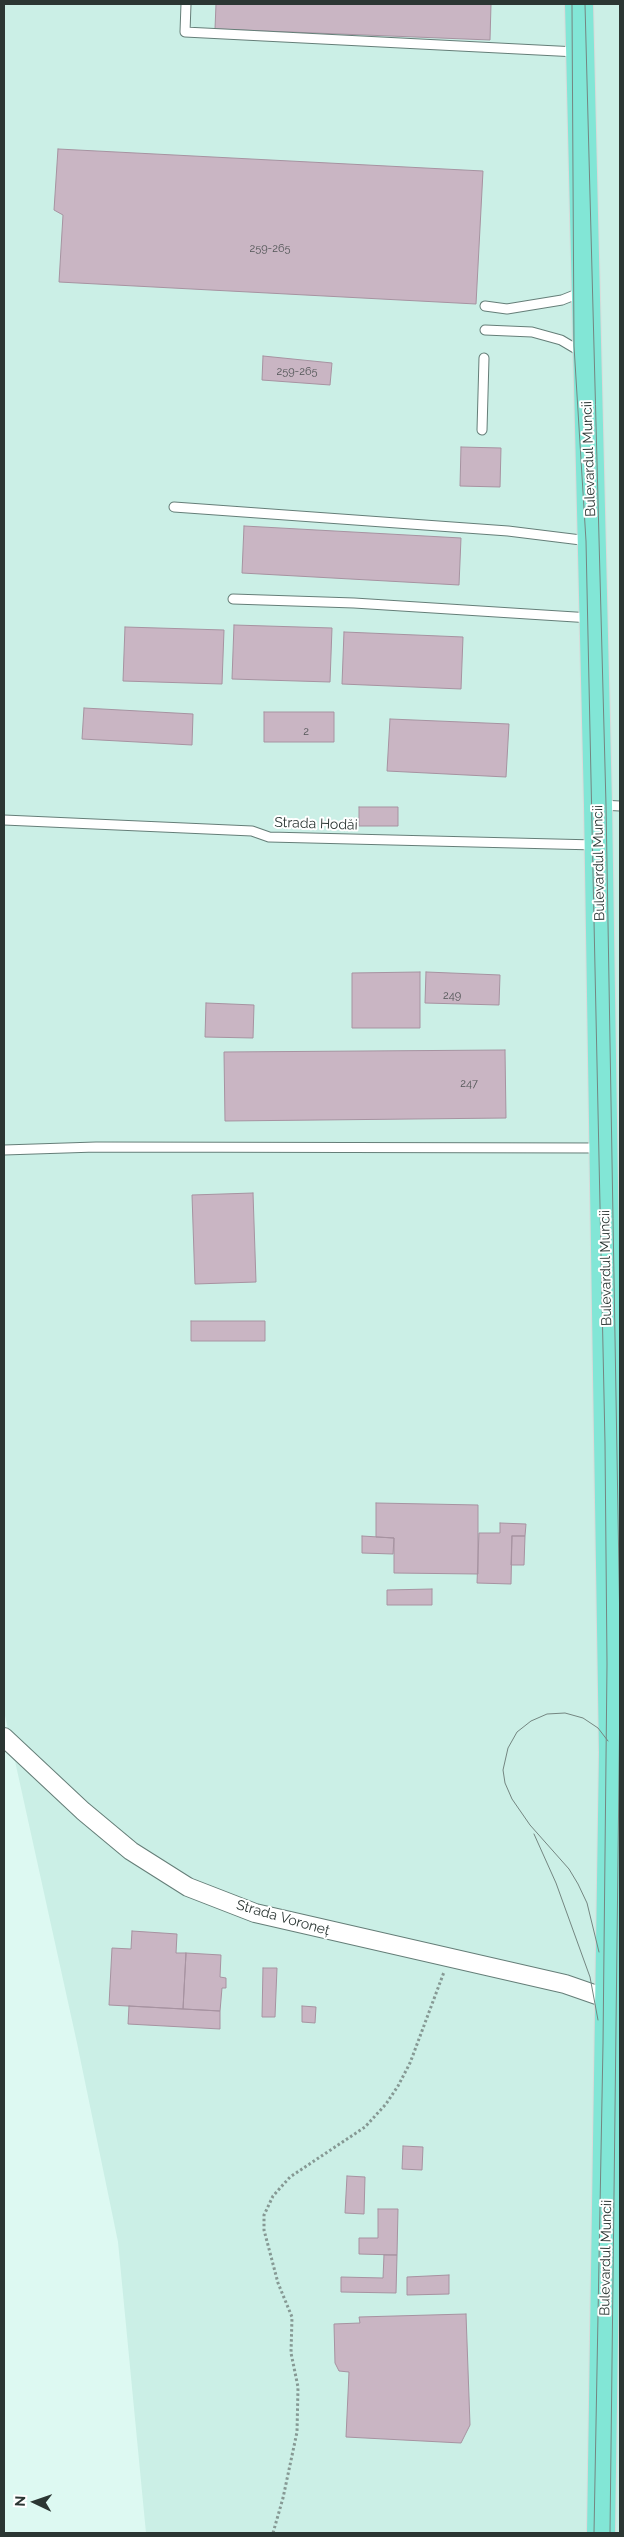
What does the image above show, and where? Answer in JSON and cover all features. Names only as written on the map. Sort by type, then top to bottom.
[{"type":"main road","name":"Bulevardul Muncii","points":[[579,4],[584,291],[594,618],[609,805],[599,845],[604,1148],[612,1366],[615,1557],[614,1789],[616,2001],[600,2533]]},
{"type":"street","name":"Strada Voroneț","points":[[4,1737],[83,1811],[131,1851],[188,1887],[255,1913],[565,1984],[616,2001]]},
{"type":"lane","points":[[186,4],[185,32],[580,52]]},
{"type":"lane","points":[[485,306],[507,309],[562,300],[584,291]]},
{"type":"lane","points":[[485,330],[532,332],[561,340],[586,355]]},
{"type":"lane","points":[[482,430],[484,358]]},
{"type":"lane","points":[[174,507],[508,531],[592,541]]},
{"type":"lane","points":[[233,598],[354,603],[594,618]]},
{"type":"lane","name":"Strada Hodăi","points":[[4,820],[252,831],[269,837],[599,845]]},
{"type":"lane","points":[[4,1150],[96,1147],[604,1148]]},
{"type":"path","points":[[273,2533],[284,2498],[297,2432],[298,2387],[291,2353],[292,2318],[278,2283],[264,2230],[264,2215],[273,2196],[290,2178],[365,2127],[386,2104],[410,2062],[448,1958]]},
{"type":"shaded area","points":[[4,4],[620,4],[620,2533],[146,2533],[118,2242],[77,2043],[4,1711]]},
{"type":"building","points":[[216,4],[491,4],[490,40],[215,29]]},
{"type":"building","points":[[58,149],[483,171],[476,304],[59,282],[63,215],[54,210]]},
{"type":"building","points":[[263,356],[332,363],[330,385],[262,380]]},
{"type":"building","points":[[461,447],[501,448],[500,487],[460,486]]},
{"type":"building","points":[[244,526],[461,538],[459,585],[242,573]]},
{"type":"building","points":[[234,625],[332,628],[330,682],[232,679]]},
{"type":"building","points":[[125,627],[224,630],[222,684],[123,681]]},
{"type":"building","points":[[344,632],[463,637],[461,689],[342,684]]},
{"type":"building","points":[[84,708],[193,714],[192,745],[82,739]]},
{"type":"building","points":[[264,712],[334,712],[334,742],[264,742]]},
{"type":"building","points":[[390,719],[509,724],[506,777],[387,771]]},
{"type":"building","points":[[359,807],[398,807],[398,826],[359,826]]},
{"type":"building","points":[[420,972],[420,1028],[352,1028],[352,973]]},
{"type":"building","points":[[426,972],[500,975],[499,1005],[425,1003]]},
{"type":"building","points":[[206,1003],[254,1005],[253,1038],[205,1037]]},
{"type":"building","points":[[505,1050],[506,1118],[225,1121],[224,1052]]},
{"type":"building","points":[[253,1193],[256,1282],[195,1284],[192,1195]]},
{"type":"building","points":[[191,1321],[265,1321],[265,1341],[191,1341]]},
{"type":"building","points":[[376,1503],[478,1505],[478,1574],[394,1573],[394,1538],[376,1537]]},
{"type":"building","points":[[500,1523],[526,1524],[525,1536],[512,1536],[511,1584],[477,1583],[479,1533],[500,1533]]},
{"type":"building","points":[[362,1536],[394,1538],[393,1554],[362,1553]]},
{"type":"building","points":[[512,1536],[525,1536],[524,1565],[511,1565]]},
{"type":"building","points":[[432,1589],[432,1605],[387,1605],[387,1590]]},
{"type":"building","points":[[132,1931],[177,1934],[176,1953],[186,1953],[183,2009],[109,2005],[112,1948],[131,1949]]},
{"type":"building","points":[[186,1953],[221,1955],[220,1977],[226,1978],[226,1988],[222,1988],[220,2011],[183,2009]]},
{"type":"building","points":[[263,1968],[277,1968],[275,2017],[262,2017]]},
{"type":"building","points":[[129,2006],[220,2011],[220,2029],[128,2024]]},
{"type":"building","points":[[302,2006],[316,2007],[315,2023],[302,2022]]},
{"type":"building","points":[[403,2146],[423,2147],[422,2170],[402,2169]]},
{"type":"building","points":[[347,2176],[365,2177],[364,2214],[345,2213]]},
{"type":"building","points":[[378,2209],[398,2209],[397,2255],[359,2254],[359,2238],[378,2238]]},
{"type":"building","points":[[384,2255],[397,2255],[396,2293],[341,2292],[341,2277],[383,2278]]},
{"type":"building","points":[[449,2275],[449,2294],[407,2295],[407,2277]]},
{"type":"building","points":[[466,2314],[470,2425],[461,2443],[346,2437],[349,2372],[339,2371],[335,2363],[334,2324],[360,2323],[359,2317]]},
{"type":"tram line","points":[[572,4],[574,346],[586,541],[605,1443],[607,1664],[603,2044],[594,2533]]},
{"type":"tram line","points":[[585,4],[606,805],[620,1632]]},
{"type":"tram line","points":[[610,2533],[620,1691]]},
{"type":"tram line","points":[[599,1952],[587,1903],[578,1884],[569,1869],[530,1825],[512,1799],[505,1783],[503,1770],[508,1748],[517,1732],[531,1721],[547,1714],[565,1713],[583,1718],[598,1728],[608,1741]]},
{"type":"tram line","points":[[534,1834],[556,1883],[590,1977],[598,2020]]}]
